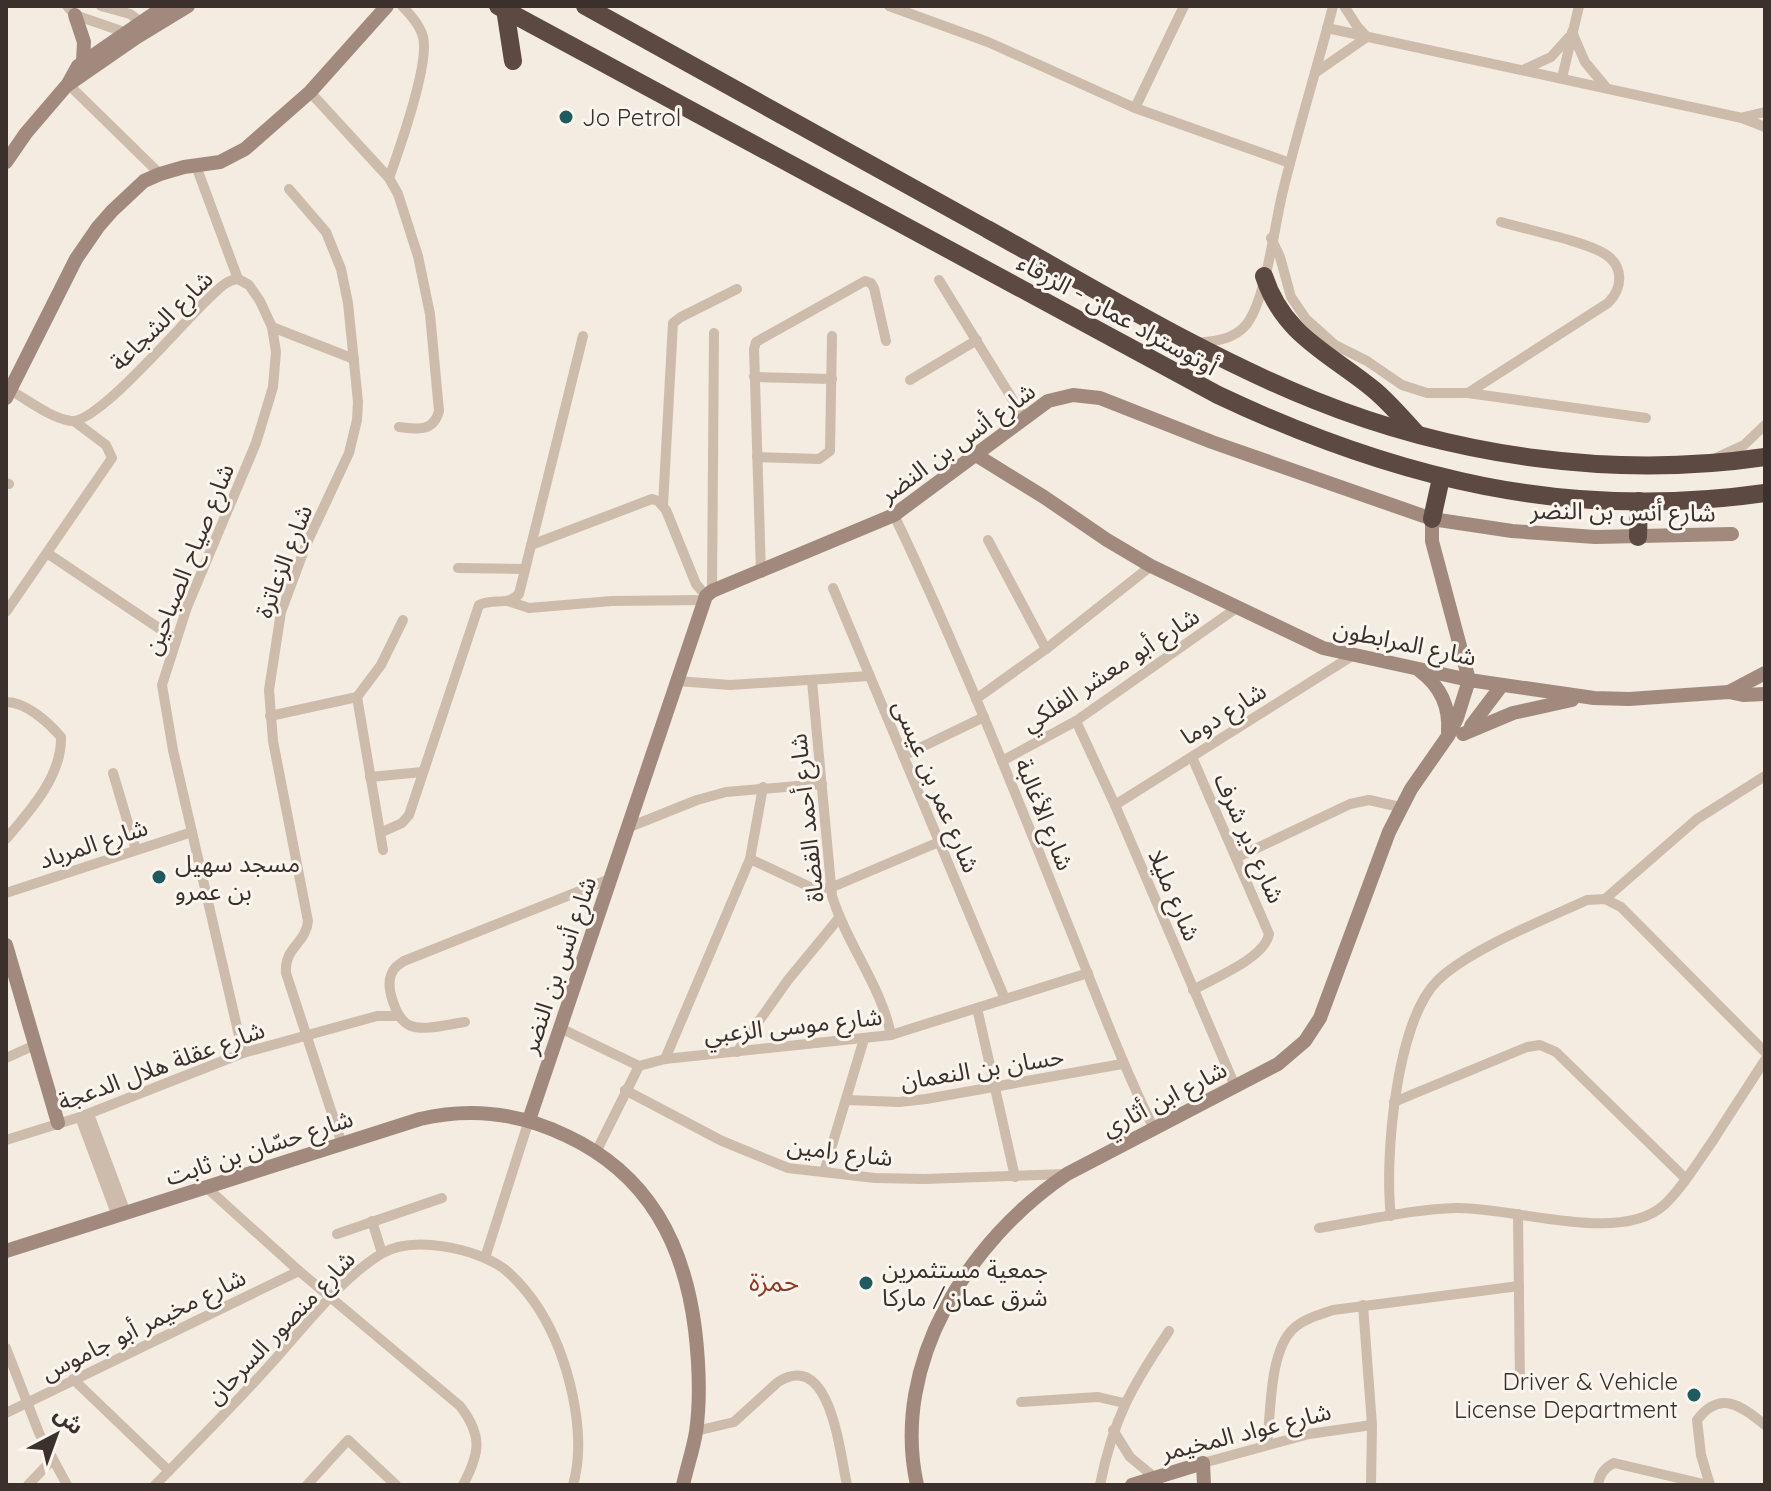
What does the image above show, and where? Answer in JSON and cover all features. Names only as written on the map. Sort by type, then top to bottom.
[{"type":"highway","name":"أوتوستراد عمان - الزرقاء","points":[[585,6],[1194,344],[1316,401],[1416,433],[1540,458],[1650,464],[1706,463],[1765,457]]},
{"type":"highway","name":"أوتوستراد عمان - الزرقاء","points":[[502,8],[1218,395],[1320,440],[1441,478],[1543,496],[1639,501],[1765,493]]},
{"type":"highway","points":[[502,8],[513,61]]},
{"type":"highway","points":[[1264,276],[1276,305],[1295,330],[1376,391],[1416,433]]},
{"type":"highway","points":[[1432,519],[1441,478]]},
{"type":"highway","points":[[1734,497],[1765,503]]},
{"type":"highway","points":[[1638,537],[1639,501]]},
{"type":"street","points":[[101,6],[124,12],[138,30]]},
{"type":"street","points":[[68,84],[165,6]]},
{"type":"street","points":[[6,162],[83,61],[188,6]]},
{"type":"street","points":[[6,612],[112,458],[106,445],[74,421],[8,394],[46,315],[88,240],[130,193],[160,174],[220,162],[237,154],[310,92],[387,6]]},
{"type":"street","points":[[389,178],[404,137],[424,52],[422,33],[402,6]]},
{"type":"street","points":[[889,6],[988,42],[1135,108],[1290,163]]},
{"type":"street","points":[[1135,108],[1184,6]]},
{"type":"street","points":[[1194,344],[1230,337],[1245,325],[1264,276],[1290,163],[1333,6]]},
{"type":"street","points":[[1344,6],[1367,37]]},
{"type":"street","points":[[1562,78],[1579,6]]},
{"type":"street","points":[[71,10],[138,30]]},
{"type":"street","points":[[71,10],[84,42],[83,61]]},
{"type":"street","points":[[1327,28],[1742,118],[1765,127]]},
{"type":"street","points":[[1521,70],[1551,57],[1572,32]]},
{"type":"street","points":[[1572,32],[1585,62],[1606,88]]},
{"type":"street","points":[[1315,73],[1367,37]]},
{"type":"street","points":[[68,84],[160,174]]},
{"type":"street","points":[[310,92],[389,178],[406,216],[418,256],[430,314],[439,411],[434,423],[427,428],[399,427]]},
{"type":"street","points":[[1742,118],[1765,112]]},
{"type":"street","name":"شارع الشجاعة","points":[[74,421],[96,411],[202,305],[226,283],[238,279],[196,166]]},
{"type":"street","name":"شارع الزعاترة","points":[[289,189],[326,232],[341,269],[358,402],[354,439],[306,545],[281,612],[269,690],[270,716],[308,921],[307,929],[289,953],[285,963],[286,973],[342,1144]]},
{"type":"street","points":[[1468,393],[1608,303],[1619,284],[1618,269],[1604,253],[1501,222]]},
{"type":"street","points":[[1271,238],[1295,305],[1312,325],[1335,345],[1412,390],[1468,393],[1646,418]]},
{"type":"street","name":"شارع صياح الصباحين","points":[[238,279],[249,285],[272,327],[275,372],[264,418],[175,639],[162,695],[243,1053]]},
{"type":"street","points":[[939,280],[1024,418]]},
{"type":"street","points":[[761,573],[754,377],[754,349],[758,339],[865,281],[874,288],[886,341]]},
{"type":"street","points":[[707,596],[696,584],[663,505],[673,323],[737,289]]},
{"type":"street","points":[[272,327],[354,359]]},
{"type":"street","points":[[707,596],[714,333]]},
{"type":"street","points":[[508,601],[519,594],[583,336]]},
{"type":"street","points":[[757,457],[819,459],[827,455],[832,447],[832,336]]},
{"type":"street","points":[[910,380],[977,340]]},
{"type":"street","points":[[754,377],[832,379]]},
{"type":"street","name":"شارع أنس بن النضر","points":[[485,1258],[707,596],[894,515],[1024,418],[1059,397],[1073,395],[1100,398],[1212,442],[1432,519],[1526,532],[1638,537],[1732,534]]},
{"type":"street","points":[[1706,463],[1744,445],[1765,425]]},
{"type":"street","name":"شارع المرابطون","points":[[976,455],[1151,566],[1323,648],[1469,680],[1594,698],[1629,699],[1729,692],[1765,694]]},
{"type":"street","points":[[531,545],[647,499],[663,505]]},
{"type":"street","name":"شارع الأغالبة","points":[[894,515],[935,601],[1088,973],[1122,1064],[1154,1129]]},
{"type":"street","points":[[1432,519],[1432,541],[1469,680]]},
{"type":"street","points":[[988,540],[1046,649]]},
{"type":"street","points":[[47,553],[175,639]]},
{"type":"street","points":[[976,699],[1046,649],[1151,566]]},
{"type":"street","points":[[458,568],[525,569]]},
{"type":"street","name":"شارع عمر بن عيسى","points":[[833,588],[1005,999]]},
{"type":"street","points":[[380,833],[406,820],[479,605],[488,600],[508,601],[529,608],[707,596]]},
{"type":"street","name":"شارع أبو معشر الفلكي","points":[[1002,761],[1076,721],[1238,607]]},
{"type":"street","points":[[270,716],[357,697],[381,665],[403,620]]},
{"type":"street","name":"شارع دوما","points":[[1115,805],[1352,656]]},
{"type":"street","points":[[1416,668],[1429,677],[1446,704],[1455,735],[1539,706],[1594,698]]},
{"type":"street","name":"شارع المرابطون","points":[[1729,692],[1765,673]]},
{"type":"street","points":[[677,681],[719,685],[869,676]]},
{"type":"street","name":"شارع ابن أثاري","points":[[1455,735],[1469,680]]},
{"type":"street","name":"شارع أحمد القضاة","points":[[812,681],[830,888],[839,918],[881,998],[891,1035]]},
{"type":"street","name":"شارع ابن أثاري","points":[[915,1481],[912,1421],[917,1386],[934,1330],[969,1270],[1006,1226],[1041,1192],[1067,1174],[1278,1064],[1305,1041],[1325,1008],[1400,807],[1439,751],[1484,711],[1502,685]]},
{"type":"street","points":[[357,697],[383,850]]},
{"type":"street","points":[[6,702],[22,706],[41,718],[61,737],[61,743],[57,765],[40,794],[6,839]]},
{"type":"street","points":[[903,756],[984,717]]},
{"type":"street","name":"شارع مليلا","points":[[1076,721],[1235,1086]]},
{"type":"street","name":"شارع دير شرف","points":[[1192,757],[1268,928],[1268,941],[1259,953],[1193,990]]},
{"type":"street","points":[[370,777],[422,772]]},
{"type":"street","points":[[113,773],[136,850]]},
{"type":"street","points":[[1605,899],[1697,819],[1765,776]]},
{"type":"street","points":[[627,828],[705,797],[763,787],[822,784]]},
{"type":"street","points":[[665,1059],[750,859],[763,787]]},
{"type":"street","points":[[1238,857],[1350,804],[1369,800],[1400,807]]},
{"type":"street","name":"شارع المرباد","points":[[6,893],[192,832]]},
{"type":"street","points":[[750,859],[810,887],[830,888],[939,842]]},
{"type":"street","points":[[399,1016],[390,985],[391,973],[404,961],[610,879]]},
{"type":"street","points":[[1391,1216],[1388,1163],[1394,1102],[1417,1016],[1427,994],[1444,975],[1495,944],[1587,900],[1605,899],[1621,907],[1765,1052]]},
{"type":"street","points":[[737,1052],[788,980],[839,918]]},
{"type":"street","points":[[6,945],[10,972],[58,1123]]},
{"type":"street","name":"شارع موسى الزعبي","points":[[639,1066],[665,1059],[891,1035],[1088,973]]},
{"type":"street","points":[[377,1016],[393,999]]},
{"type":"street","points":[[977,1008],[1015,1177]]},
{"type":"street","name":"شارع عقلة هلال الدعجة","points":[[6,1140],[85,1115],[243,1053],[377,1016],[399,1016],[407,1025],[418,1028],[465,1022]]},
{"type":"street","points":[[560,1028],[639,1066],[596,1152]]},
{"type":"street","points":[[824,1172],[864,1039]]},
{"type":"street","points":[[6,1058],[35,1045]]},
{"type":"street","points":[[1394,1102],[1527,1047],[1547,1047],[1556,1052],[1686,1179]]},
{"type":"street","points":[[1319,1228],[1452,1208],[1623,1224],[1643,1218],[1663,1206],[1686,1179],[1765,1060]]},
{"type":"street","name":"حسان بن النعمان","points":[[847,1100],[899,1102],[1122,1064]]},
{"type":"street","name":"شارع رامين","points":[[625,1090],[756,1157],[788,1168],[875,1178],[1067,1174]]},
{"type":"street","name":"شارع حسّان بن ثابت","points":[[6,1251],[437,1115],[476,1112],[529,1120],[596,1152],[635,1184],[651,1203],[676,1249],[693,1311],[700,1383],[696,1431],[683,1485]]},
{"type":"street","points":[[85,1115],[121,1214]]},
{"type":"street","points":[[206,1187],[299,1271],[450,1396],[469,1418],[477,1455],[463,1485]]},
{"type":"street","points":[[337,1234],[442,1198]]},
{"type":"street","points":[[1518,1214],[1520,1385]]},
{"type":"street","points":[[372,1221],[382,1253]]},
{"type":"street","name":"شارع منصور السرحان","points":[[155,1485],[331,1297],[382,1253],[399,1247],[426,1245],[485,1258],[502,1267],[533,1300],[548,1326],[571,1391],[579,1442],[573,1485]]},
{"type":"street","name":"شارع مخيمر أبو جاموس","points":[[6,1413],[299,1271]]},
{"type":"street","points":[[1267,1445],[1275,1376],[1285,1340],[1293,1329],[1305,1321],[1333,1310],[1363,1305],[1519,1286]]},
{"type":"street","points":[[1363,1305],[1372,1425],[1371,1485]]},
{"type":"street","points":[[1100,1485],[1113,1430],[1124,1403],[1169,1331]]},
{"type":"street","points":[[6,1348],[25,1402],[67,1485]]},
{"type":"street","points":[[696,1431],[725,1427],[778,1382],[786,1377],[803,1377],[826,1395],[847,1485]]},
{"type":"street","points":[[73,1379],[169,1471]]},
{"type":"street","points":[[1021,1402],[1098,1397],[1124,1403]]},
{"type":"street","points":[[1598,1485],[1601,1474],[1614,1463],[1709,1485],[1701,1455],[1697,1420],[1707,1407],[1718,1402],[1736,1405],[1765,1425]]},
{"type":"street","name":"شارع عواد المخيمر","points":[[1132,1485],[1153,1476],[1309,1434],[1372,1425]]},
{"type":"street","points":[[1113,1430],[1130,1457],[1153,1476]]},
{"type":"street","points":[[307,1485],[348,1440],[396,1485]]},
{"type":"street","points":[[28,1485],[52,1460]]},
{"type":"street","points":[[1203,1463],[1204,1485]]},
{"type":"place","name":"Jo Petrol","points":[[566,117]]},
{"type":"place","name":"مسجد سهيل بن عمرو","points":[[159,877]]},
{"type":"place","name":"جمعية مستثمرين شرق عمان/ ماركا","points":[[866,1283]]},
{"type":"place","name":"Driver & Vehicle License Department","points":[[1694,1395]]},
{"type":"district","name":"حمزة","points":[[774,1281]]}]
